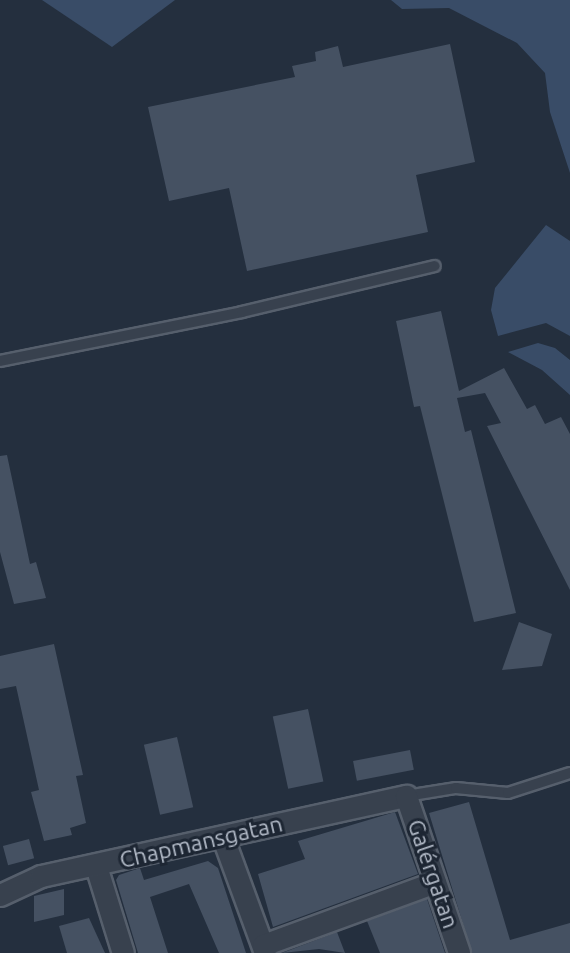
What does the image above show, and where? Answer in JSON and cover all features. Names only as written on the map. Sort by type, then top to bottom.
[{"type":"street","name":"Chapmansgatan","points":[[0,895],[41,876],[406,796]]},
{"type":"street","name":"Galérgatan","points":[[406,796],[459,953]]},
{"type":"street","points":[[223,838],[264,949],[435,882]]},
{"type":"street","points":[[96,866],[124,953]]},
{"type":"lane","points":[[0,361],[242,312],[435,266]]},
{"type":"lane","points":[[406,796],[456,788],[508,793],[570,773]]},
{"type":"water","points":[[42,0],[175,0],[112,47]]},
{"type":"water","points":[[391,0],[570,0],[570,173],[550,112],[545,73],[517,43],[449,8],[402,9]]},
{"type":"water","points":[[546,225],[570,241],[570,336],[546,323],[498,336],[491,310],[495,288]]},
{"type":"water","points":[[538,343],[555,348],[570,360],[570,395],[542,370],[508,352]]},
{"type":"building","points":[[450,44],[475,162],[416,175],[428,232],[247,271],[229,188],[169,201],[148,107],[295,77],[292,66],[316,61],[315,52],[338,46],[343,67]]},
{"type":"building","points":[[441,311],[459,391],[504,368],[527,409],[535,405],[545,424],[561,417],[570,434],[570,590],[487,426],[501,423],[485,393],[457,398],[465,432],[471,430],[516,613],[474,622],[420,406],[414,407],[396,321]]},
{"type":"building","points":[[7,455],[30,564],[36,562],[46,598],[14,604],[0,552],[0,456]]},
{"type":"building","points":[[519,622],[552,634],[542,666],[502,670]]},
{"type":"building","points":[[54,644],[83,775],[76,776],[86,823],[70,828],[72,835],[44,841],[31,792],[39,790],[16,686],[0,689],[0,656]]},
{"type":"building","points":[[308,709],[323,781],[288,789],[273,716]]},
{"type":"building","points":[[177,737],[193,807],[160,815],[144,745]]},
{"type":"building","points":[[410,750],[414,770],[357,781],[353,761]]},
{"type":"building","points":[[469,802],[510,940],[570,923],[570,953],[472,953],[429,813]]},
{"type":"building","points":[[395,812],[418,874],[273,927],[258,874],[305,859],[298,841]]},
{"type":"building","points":[[29,839],[34,858],[8,865],[3,846]]},
{"type":"building","points":[[208,861],[218,868],[246,953],[219,953],[189,884],[150,897],[168,953],[138,953],[116,880],[119,875],[140,868],[144,880]]},
{"type":"building","points":[[64,889],[64,915],[34,922],[34,896]]},
{"type":"building","points":[[427,899],[445,953],[380,953],[367,921]]},
{"type":"building","points":[[89,918],[105,953],[67,953],[59,926]]},
{"type":"building","points":[[337,932],[345,953],[319,949],[282,953]]}]
